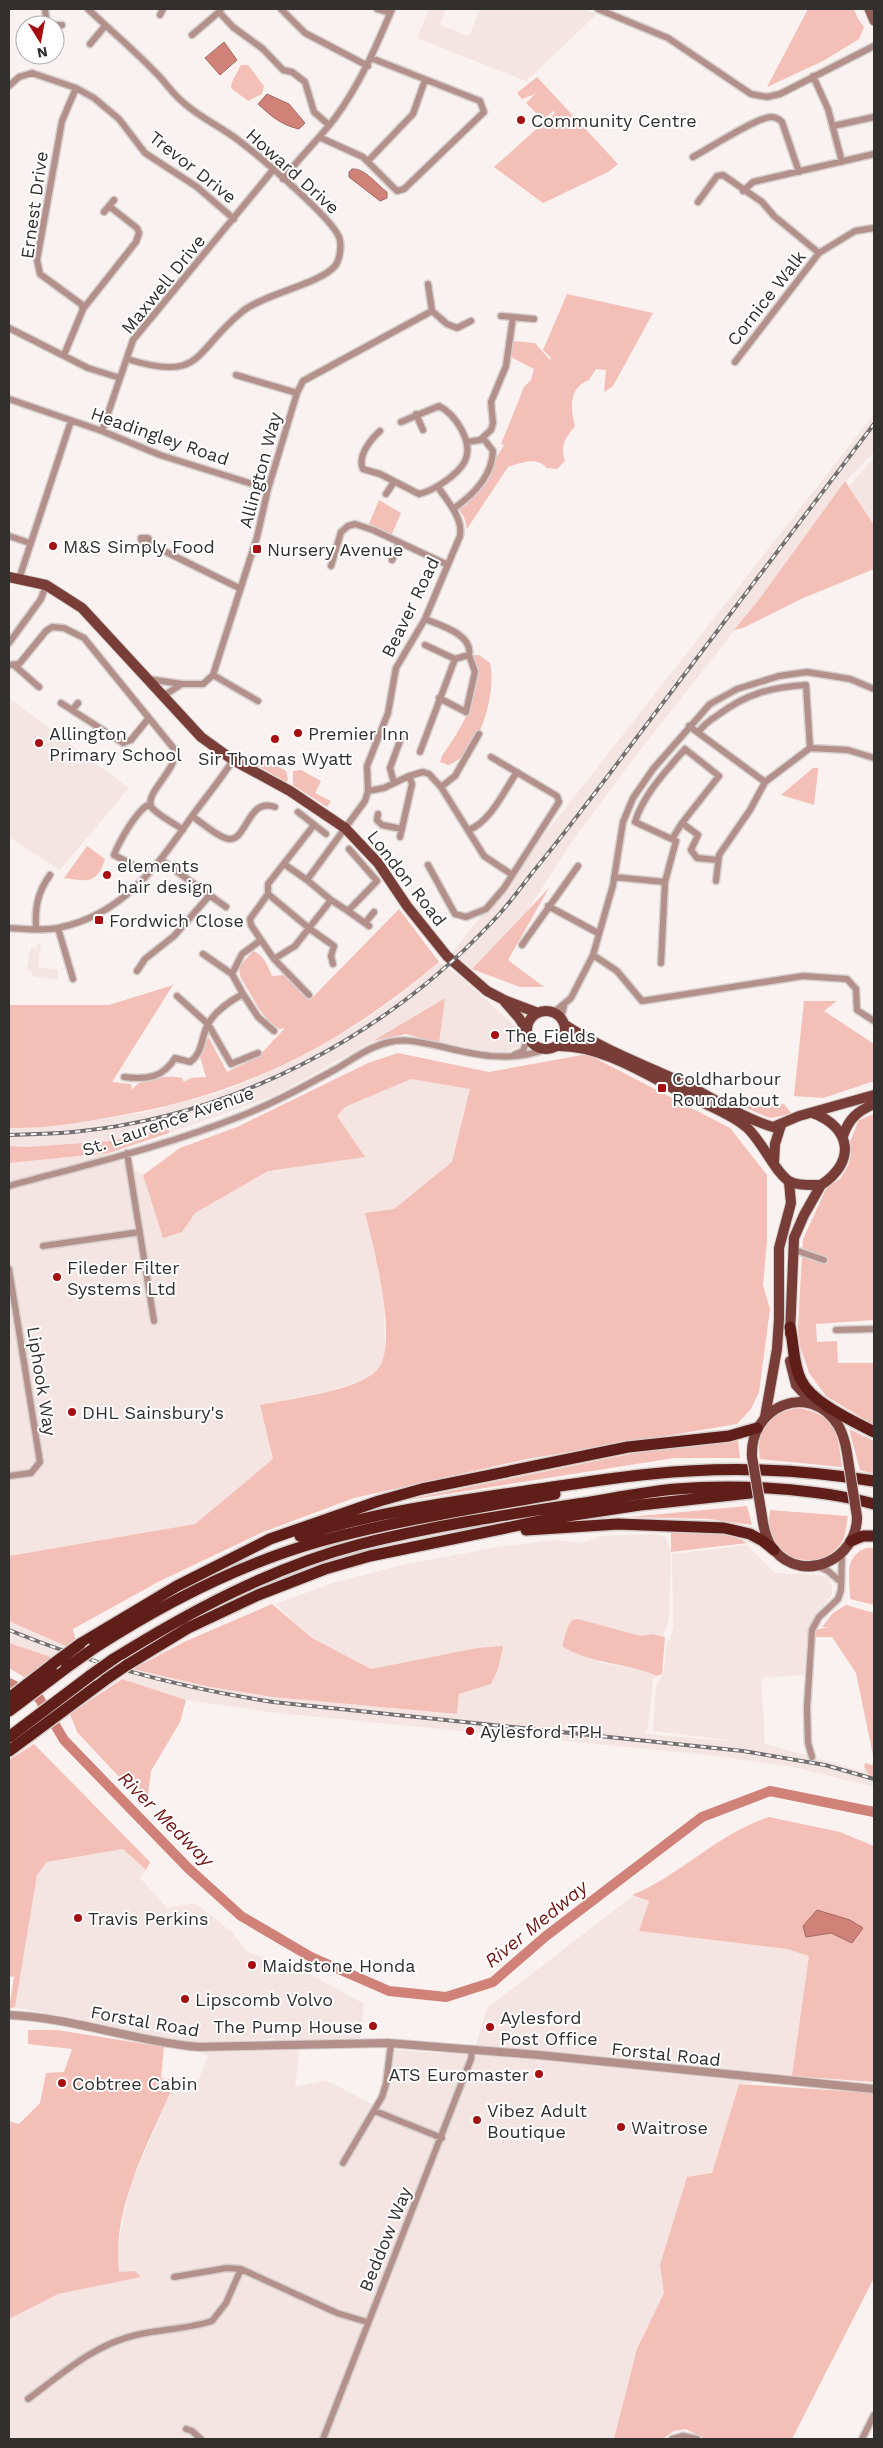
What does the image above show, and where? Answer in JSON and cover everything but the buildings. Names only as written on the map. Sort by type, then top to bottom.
[{"type":"highway","points":[[790,1327],[797,1370],[801,1381],[814,1395],[853,1421]]},
{"type":"highway","points":[[819,1407],[874,1432]]},
{"type":"highway","points":[[9,1711],[45,1677],[53,1664],[80,1644],[144,1604],[270,1539],[343,1513],[422,1489],[628,1447],[729,1436],[756,1428]]},
{"type":"highway","points":[[198,1575],[293,1538],[371,1517],[577,1484],[652,1474],[718,1470],[759,1470],[834,1475],[874,1481]]},
{"type":"highway","points":[[9,1698],[45,1677],[66,1668],[131,1624],[193,1590],[257,1563],[320,1541],[401,1522],[618,1483],[718,1470]]},
{"type":"highway","points":[[9,1736],[112,1660],[193,1612],[306,1562],[359,1544],[469,1521],[674,1489],[725,1486],[815,1494],[874,1504]]},
{"type":"highway","points":[[9,1751],[92,1689],[188,1628],[258,1595],[325,1569],[416,1545],[554,1518],[621,1508],[776,1490]]},
{"type":"highway","points":[[416,1545],[526,1530],[618,1524],[733,1530],[758,1537],[774,1550]]},
{"type":"highway","points":[[851,1541],[863,1536],[874,1536]]},
{"type":"main road","points":[[869,9],[874,21]]},
{"type":"main road","points":[[14,578],[46,585],[82,608],[162,696]]},
{"type":"main road","name":"London Road","points":[[162,696],[201,737],[233,760],[290,791],[344,828],[378,863],[407,906],[447,956],[487,990],[504,1000],[538,1013]]},
{"type":"main road","name":"London Road","points":[[504,1000],[519,1018],[527,1034]]},
{"type":"main road","points":[[765,1417],[777,1349],[779,1248],[791,1203],[789,1182],[759,1139],[735,1119],[628,1066],[593,1051],[569,1046],[557,1046],[546,1049],[535,1046],[527,1034],[529,1020],[544,1011],[560,1019],[582,1036],[702,1093],[738,1113],[774,1126],[874,1094]]},
{"type":"main road","points":[[557,1046],[564,1036],[560,1019]]},
{"type":"main road","points":[[819,1407],[803,1402],[779,1406],[765,1417],[756,1428],[752,1443],[752,1457],[764,1531],[774,1550],[792,1563],[817,1566],[830,1562],[842,1554],[856,1531],[857,1517],[841,1431],[819,1407],[801,1392],[790,1365],[792,1249],[804,1215],[821,1185],[839,1171],[844,1161],[843,1136],[846,1125],[859,1110],[874,1104]]},
{"type":"main road","points":[[813,1112],[828,1118],[843,1136]]},
{"type":"main road","points":[[774,1163],[775,1144],[781,1125]]},
{"type":"main road","points":[[789,1182],[821,1185]]},
{"type":"street","name":"Howard Drive","points":[[88,9],[157,74],[182,102],[198,116],[238,139],[328,219],[339,238],[340,254],[335,266],[323,274],[244,310],[191,363],[172,368],[158,368],[127,359]]},
{"type":"street","points":[[281,9],[305,33],[368,66]]},
{"type":"street","points":[[282,179],[329,125],[358,84],[372,58],[391,11],[377,9]]},
{"type":"street","points":[[598,9],[668,38],[756,96],[768,97],[780,94],[874,46]]},
{"type":"street","points":[[192,35],[220,10],[233,27],[262,49],[283,70],[292,72],[305,82],[314,112],[329,125]]},
{"type":"street","points":[[90,44],[105,26]]},
{"type":"street","points":[[319,137],[368,161],[396,191],[404,189],[484,112],[480,101],[372,58]]},
{"type":"street","name":"Trevor Drive","points":[[9,86],[19,77],[32,73],[76,88],[94,98],[118,119],[145,153],[197,187],[234,219]]},
{"type":"street","points":[[813,76],[828,108],[842,162]]},
{"type":"street","points":[[368,161],[413,114],[425,80]]},
{"type":"street","name":"Ernest Drive","points":[[76,88],[62,122],[37,260],[40,274],[81,304],[83,309]]},
{"type":"street","points":[[693,157],[745,128],[770,117],[782,122],[799,172]]},
{"type":"street","points":[[833,126],[874,117]]},
{"type":"street","points":[[743,191],[753,182],[874,154]]},
{"type":"street","name":"Maxwell Drive","points":[[102,431],[133,340],[273,170]]},
{"type":"street","points":[[698,202],[720,174],[762,202],[774,216],[819,253]]},
{"type":"street","points":[[104,212],[114,200]]},
{"type":"street","points":[[64,355],[83,309],[136,242],[139,233],[137,228],[109,206]]},
{"type":"street","name":"Cornice Walk","points":[[735,362],[819,253],[855,232],[874,228]]},
{"type":"street","points":[[428,284],[432,311],[447,324],[457,328],[471,321]]},
{"type":"street","name":"Allington Way","points":[[213,675],[257,537],[268,489],[297,393],[303,381],[432,311]]},
{"type":"street","points":[[501,316],[534,319]]},
{"type":"street","points":[[467,442],[483,438],[487,435],[493,423],[490,402],[506,366],[513,317]]},
{"type":"street","points":[[9,328],[88,368],[120,378]]},
{"type":"street","points":[[236,375],[297,393]]},
{"type":"street","name":"Headingley Road","points":[[9,399],[102,431],[160,455],[268,489]]},
{"type":"street","points":[[380,431],[371,435],[362,458],[363,469],[380,474],[418,494],[438,486],[465,461],[467,442],[446,409],[439,406],[416,414],[401,422]]},
{"type":"street","points":[[416,414],[423,430]]},
{"type":"street","points":[[14,578],[30,544],[71,421]]},
{"type":"street","points":[[453,509],[475,490],[488,470],[493,451],[483,438]]},
{"type":"street","points":[[386,494],[394,482]]},
{"type":"street","name":"Beaver Road","points":[[368,791],[367,766],[388,713],[396,668],[424,619],[462,528],[453,509],[438,486]]},
{"type":"street","points":[[325,560],[332,564],[341,532],[348,526],[362,525],[399,544],[448,565]]},
{"type":"street","points":[[9,536],[30,544]]},
{"type":"street","points":[[392,560],[399,544]]},
{"type":"street","points":[[152,545],[240,588]]},
{"type":"street","points":[[9,643],[41,598],[46,585]]},
{"type":"street","points":[[424,619],[458,634],[472,652],[474,672],[466,712],[439,698]]},
{"type":"street","points":[[12,665],[23,661],[46,631],[52,627],[64,628],[84,638],[148,719],[172,746],[176,756],[175,763],[151,796],[150,804],[154,810],[183,830]]},
{"type":"street","points":[[425,645],[455,659]]},
{"type":"street","points":[[420,752],[455,659],[472,652]]},
{"type":"street","points":[[12,665],[39,686]]},
{"type":"street","points":[[560,1019],[564,1004],[572,998],[593,955],[613,885],[623,822],[633,798],[689,726],[710,704],[737,689],[779,676],[807,672],[850,679],[874,689]]},
{"type":"street","points":[[148,679],[182,684],[204,684],[213,675],[258,701]]},
{"type":"street","points":[[162,696],[182,684]]},
{"type":"street","points":[[698,733],[702,726],[734,703],[751,694],[788,686],[806,685],[810,748]]},
{"type":"street","points":[[61,703],[73,709],[122,743],[131,740],[148,719]]},
{"type":"street","points":[[73,709],[78,703]]},
{"type":"street","points":[[689,726],[765,782]]},
{"type":"street","points":[[440,787],[455,776],[479,734]]},
{"type":"street","points":[[394,783],[390,768],[401,738]]},
{"type":"street","points":[[716,881],[718,855],[750,810],[765,782],[810,748],[848,750],[874,758]]},
{"type":"street","points":[[661,963],[665,882],[674,840],[682,823],[719,776],[685,749],[660,778],[638,813],[635,822],[674,840]]},
{"type":"street","points":[[428,865],[455,914],[461,917],[475,915],[486,909],[504,888],[511,874],[560,799],[491,757]]},
{"type":"street","points":[[9,928],[58,928],[84,919],[115,904],[138,887],[161,860],[233,760]]},
{"type":"street","points":[[307,880],[365,801],[368,791],[384,788],[422,772],[429,774],[440,787],[484,856],[511,874]]},
{"type":"street","points":[[469,830],[479,826],[517,772]]},
{"type":"street","points":[[400,837],[412,784],[409,776]]},
{"type":"street","points":[[137,867],[114,855],[120,841],[142,809],[150,804]]},
{"type":"street","points":[[192,816],[225,838],[232,840],[238,836],[260,806],[269,805],[275,807]]},
{"type":"street","points":[[298,812],[326,834]]},
{"type":"street","points":[[378,814],[377,820],[382,825],[402,829]]},
{"type":"street","points":[[682,823],[698,835],[692,850],[698,858],[718,860]]},
{"type":"street","points":[[309,995],[274,959],[251,924],[250,919],[268,894],[268,884],[314,825]]},
{"type":"street","points":[[348,910],[377,881],[349,849]]},
{"type":"street","points":[[161,860],[226,908]]},
{"type":"street","points":[[284,864],[367,925],[374,912]]},
{"type":"street","points":[[522,945],[578,866]]},
{"type":"street","points":[[36,929],[36,904],[40,890],[50,875]]},
{"type":"street","points":[[614,877],[665,882]]},
{"type":"street","points":[[268,894],[334,946],[331,956],[333,964]]},
{"type":"street","points":[[137,971],[146,958],[160,949],[174,936],[209,896]]},
{"type":"street","points":[[274,959],[294,946],[310,929],[331,900]]},
{"type":"street","points":[[548,906],[598,933]]},
{"type":"street","points":[[58,928],[73,979]]},
{"type":"street","points":[[232,974],[242,954],[261,940]]},
{"type":"street","points":[[203,954],[232,974],[258,1017],[274,1031]]},
{"type":"street","points":[[593,955],[616,971],[642,1001],[803,976],[846,979],[856,989],[857,1010],[874,1021]]},
{"type":"street","points":[[124,1077],[142,1079],[168,1070],[175,1058],[190,1062],[197,1058],[208,1024],[226,1004],[243,994]]},
{"type":"street","points":[[177,996],[208,1024],[231,1064],[258,1053]]},
{"type":"street","points":[[503,1058],[523,1051],[527,1034]]},
{"type":"street","name":"St. Laurence Avenue","points":[[9,1186],[127,1153],[241,1116],[293,1092],[370,1048],[386,1043],[415,1041],[503,1058],[530,1055],[546,1049]]},
{"type":"street","points":[[127,1153],[154,1321]]},
{"type":"street","points":[[43,1246],[140,1232]]},
{"type":"street","points":[[792,1249],[824,1260]]},
{"type":"street","name":"Liphook Way","points":[[9,1269],[40,1462],[31,1473],[9,1476]]},
{"type":"street","points":[[836,1330],[874,1329]]},
{"type":"street","points":[[812,1757],[808,1743],[806,1708],[812,1630],[819,1618],[838,1599],[842,1554]]},
{"type":"street","points":[[817,1566],[828,1571],[841,1582]]},
{"type":"street","name":"Forstal Road","points":[[9,2015],[65,2021],[171,2044],[198,2047],[284,2044],[391,2044],[472,2049],[874,2089]]},
{"type":"street","points":[[343,2164],[375,2111],[386,2084],[391,2044]]},
{"type":"street","name":"Beddow Way","points":[[323,2439],[367,2322],[442,2138],[471,2059],[472,2049]]},
{"type":"street","points":[[375,2111],[442,2138]]},
{"type":"street","points":[[174,2277],[227,2268],[241,2269],[337,2313],[367,2322]]},
{"type":"street","points":[[28,2399],[82,2358],[110,2343],[135,2335],[212,2321],[226,2303],[241,2269]]},
{"type":"street","points":[[862,2439],[874,2414]]},
{"type":"street","points":[[186,2429],[192,2431],[201,2439]]},
{"type":"street","points":[[672,2439],[683,2436],[696,2439]]},
{"type":"shaded area","points":[[429,9],[446,9],[440,25],[469,36],[480,9],[583,9],[597,14],[526,81],[417,38]]},
{"type":"shaded area","points":[[808,9],[854,9],[864,27],[859,39],[823,61],[767,87]]},
{"type":"shaded area","points":[[224,42],[237,60],[220,75],[205,58]]},
{"type":"shaded area","points":[[241,65],[248,65],[264,86],[262,94],[248,101],[231,88]]},
{"type":"shaded area","points":[[537,77],[618,164],[608,172],[543,203],[494,167],[543,123],[549,129],[544,123],[555,113],[553,111],[543,120],[526,103],[535,94],[522,99],[517,93]]},
{"type":"shaded area","points":[[267,94],[289,104],[305,123],[299,129],[287,125],[272,116],[258,104]]},
{"type":"shaded area","points":[[352,169],[362,171],[371,178],[387,192],[387,198],[380,201],[349,177],[349,172]]},
{"type":"shaded area","points":[[567,294],[653,313],[613,386],[604,392],[606,370],[596,369],[589,380],[582,383],[574,393],[572,412],[575,426],[564,442],[565,461],[557,469],[547,468],[543,464],[533,461],[508,467],[467,529],[464,517],[458,508],[467,505],[504,445],[501,444],[524,387],[531,380],[534,369],[511,357],[513,341],[535,343],[550,360],[551,358],[543,350]]},
{"type":"shaded area","points":[[874,414],[874,452],[845,481],[757,602],[630,763],[569,846],[528,910],[472,969],[452,953]]},
{"type":"shaded area","points":[[874,458],[874,524],[849,486]]},
{"type":"shaded area","points":[[845,481],[874,525],[874,569],[801,599],[743,628],[734,630],[757,602]]},
{"type":"shaded area","points":[[379,500],[401,513],[391,536],[369,524]]},
{"type":"shaded area","points":[[473,655],[479,655],[490,663],[492,675],[488,705],[484,721],[469,749],[459,759],[448,765],[440,762],[442,756],[464,720],[473,700],[477,675]]},
{"type":"shaded area","name":"Allington Primary School","points":[[9,698],[129,788],[60,870],[9,837]]},
{"type":"shaded area","points":[[262,758],[286,771],[288,780],[286,782],[253,763]]},
{"type":"shaded area","points":[[813,768],[818,768],[814,805],[781,795]]},
{"type":"shaded area","points":[[301,770],[321,781],[315,793],[331,801],[327,807],[293,785],[293,771]]},
{"type":"shaded area","points":[[87,846],[105,859],[98,873],[95,877],[85,880],[64,878]]},
{"type":"shaded area","points":[[549,888],[508,960],[544,987],[520,987],[472,969]]},
{"type":"shaded area","points":[[399,909],[439,962],[364,1019],[325,1043],[286,1064],[245,1081],[202,1096],[158,1108],[47,1127],[9,1128],[9,1005],[109,1005],[173,985],[112,1082],[131,1084],[132,1090],[141,1082],[155,1078],[176,1077],[182,1078],[184,1082],[191,1078],[206,1077],[200,1057],[208,1036],[227,1072],[258,1057],[285,1028],[279,1029],[268,1020],[259,1009],[240,976],[239,967],[253,951],[267,964],[272,976],[284,975],[310,1000]]},
{"type":"shaded area","points":[[37,944],[41,944],[38,967],[58,970],[57,980],[32,976],[32,972],[26,970],[31,947],[36,948]]},
{"type":"shaded area","points":[[439,962],[463,979],[516,1027],[522,1037],[523,1044],[513,1050],[501,1053],[439,1043],[444,998],[373,1041],[274,1096],[169,1133],[169,1127],[111,1141],[27,1147],[9,1146],[9,1128],[31,1128],[142,1113],[221,1092],[258,1077],[357,1025],[399,996]]},
{"type":"shaded area","points":[[445,998],[439,1043],[406,1034],[373,1041]]},
{"type":"shaded area","points":[[804,1001],[837,1001],[824,1011],[874,1044],[874,1081],[823,1098],[794,1096]]},
{"type":"shaded area","points":[[398,1053],[489,1072],[587,1054],[730,1128],[767,1175],[767,1241],[763,1285],[770,1309],[759,1392],[751,1409],[737,1424],[527,1459],[354,1498],[263,1532],[158,1582],[73,1629],[76,1642],[68,1647],[9,1621],[9,1556],[195,1524],[273,1459],[260,1405],[339,1389],[368,1377],[377,1370],[383,1357],[386,1339],[385,1318],[383,1294],[365,1213],[394,1209],[452,1162],[470,1089],[411,1079],[345,1107],[337,1116],[365,1157],[268,1171],[195,1213],[182,1232],[163,1238],[143,1175],[180,1148],[237,1127],[368,1063]]},
{"type":"shaded area","points":[[411,1079],[471,1089],[452,1162],[394,1209],[378,1263],[384,1304],[385,1348],[383,1360],[377,1370],[365,1379],[326,1392],[260,1405],[273,1459],[195,1524],[9,1556],[9,1163],[109,1153],[143,1175],[345,1107]]},
{"type":"shaded area","points":[[784,1104],[792,1114],[770,1118],[741,1106]]},
{"type":"shaded area","points":[[874,1114],[874,1320],[816,1324],[817,1342],[837,1341],[838,1363],[874,1363],[874,1425],[826,1396],[809,1373],[800,1346],[798,1327],[803,1239],[827,1187],[840,1179],[848,1166],[851,1154],[849,1144],[859,1120]]},
{"type":"shaded area","points":[[169,1127],[169,1133],[109,1153],[9,1163],[9,1146],[27,1147],[111,1141]]},
{"type":"shaded area","points":[[799,1408],[812,1411],[828,1421],[837,1436],[842,1467],[760,1459],[760,1439],[762,1431],[767,1424],[780,1413]]},
{"type":"shaded area","points":[[849,1429],[874,1441],[874,1474],[860,1470]]},
{"type":"shaded area","points":[[738,1441],[740,1458],[674,1458],[396,1502],[681,1445]]},
{"type":"shaded area","points":[[747,1506],[752,1525],[709,1519],[629,1517]]},
{"type":"shaded area","points":[[770,1510],[848,1516],[843,1539],[832,1553],[823,1557],[814,1560],[795,1558],[779,1549],[773,1541],[769,1530]]},
{"type":"shaded area","points":[[671,1531],[720,1533],[747,1543],[671,1552]]},
{"type":"shaded area","points":[[654,1534],[666,1537],[671,1552],[669,1620],[663,1636],[652,1634],[641,1636],[578,1619],[568,1626],[563,1646],[602,1663],[643,1669],[657,1676],[653,1679],[648,1728],[644,1734],[743,1742],[653,1731],[656,1686],[663,1674],[667,1642],[670,1640],[673,1626],[672,1554],[747,1545],[775,1573],[820,1575],[828,1578],[832,1586],[832,1595],[813,1619],[806,1645],[804,1675],[761,1678],[765,1744],[874,1774],[874,1787],[793,1767],[699,1754],[277,1713],[186,1700],[122,1679],[133,1669],[210,1687],[273,1697],[457,1714],[459,1694],[477,1648],[371,1669],[312,1638],[275,1604],[333,1583],[402,1565],[497,1547],[555,1540],[581,1543],[602,1536]]},
{"type":"shaded area","points":[[866,1548],[874,1548],[874,1605],[850,1599],[849,1569],[854,1557]]},
{"type":"shaded area","points":[[272,1604],[312,1638],[371,1669],[477,1648],[503,1646],[498,1669],[491,1684],[459,1694],[457,1714],[273,1697],[210,1687],[133,1669],[184,1642]]},
{"type":"shaded area","points":[[846,1605],[874,1613],[874,1760],[856,1673],[832,1637],[813,1637],[814,1630],[829,1627],[822,1627],[833,1613]]},
{"type":"shaded area","points":[[9,1618],[76,1642],[54,1658],[9,1643]]},
{"type":"shaded area","points":[[578,1619],[641,1636],[652,1634],[665,1637],[662,1674],[657,1676],[645,1671],[585,1657],[562,1646],[568,1626],[572,1620]]},
{"type":"shaded area","points":[[9,1643],[54,1658],[24,1677],[9,1668]]},
{"type":"shaded area","points":[[122,1679],[186,1700],[180,1722],[151,1771],[148,1795],[136,1795],[77,1732],[70,1714]]},
{"type":"shaded area","points":[[34,1744],[150,1862],[146,1870],[123,1849],[47,1862],[37,1875],[15,2007],[9,2009],[14,1977],[9,1976],[9,1760]]},
{"type":"shaded area","points":[[874,1760],[874,1777],[869,1775],[864,1767],[865,1763],[872,1765]]},
{"type":"shaded area","points":[[769,1817],[840,1832],[874,1846],[874,2082],[792,2076],[809,1956],[787,1949],[639,1931],[649,1901],[632,1895],[667,1877],[716,1843],[750,1824]],"holes":[[[803,1926],[862,1928],[852,1943],[831,1933],[807,1937]]]},
{"type":"shaded area","points":[[123,1849],[146,1870],[140,1878],[167,1908],[195,1903],[233,1933],[247,1952],[289,1965],[290,1963],[364,2004],[360,2038],[300,2047],[295,2087],[326,2080],[379,2108],[391,2087],[395,2050],[473,2055],[487,2008],[633,1896],[649,1901],[639,1931],[787,1949],[810,1956],[792,2076],[739,2084],[712,2173],[659,2439],[9,2439],[9,2319],[58,2294],[140,2277],[135,2271],[118,2272],[117,2252],[130,2186],[176,2080],[195,2088],[208,2056],[169,2039],[15,2007],[37,1875],[48,1862]],"holes":[[[275,2038],[270,2049],[220,2050],[221,2044]]]},
{"type":"shaded area","points":[[817,1910],[850,1920],[863,1928],[852,1943],[831,1933],[806,1937],[803,1926]]},
{"type":"shaded area","points":[[28,2030],[57,2030],[164,2047],[161,2078],[176,2080],[135,2173],[121,2223],[118,2247],[119,2272],[135,2271],[141,2277],[58,2294],[9,2319],[9,2121],[19,2124],[40,2103],[46,2073],[64,2072],[72,2049],[28,2044]]},
{"type":"shaded area","points":[[739,2084],[874,2093],[874,2278],[792,2439],[705,2439],[686,2429],[674,2431],[663,2439],[614,2439],[637,2349],[664,2293],[660,2265],[687,2177],[712,2173]]},
{"type":"waterway","name":"River Medway","points":[[9,1683],[39,1698],[64,1740],[188,1868],[241,1916],[311,1957],[389,1991],[446,1997],[493,1982],[546,1936],[702,1817],[770,1791],[874,1812]]},
{"type":"railway","points":[[9,1135],[73,1132],[132,1123],[190,1109],[246,1090],[301,1065],[353,1036],[402,1002],[449,964],[502,911],[562,836],[874,424]]},
{"type":"railway","points":[[9,1630],[73,1654],[139,1674],[205,1690],[273,1702],[743,1751],[825,1765],[874,1779]]},
{"type":"place","name":"Community Centre","points":[[521,120]]},
{"type":"place","name":"M&S Simply Food","points":[[53,546]]},
{"type":"place","name":"Nursery Avenue","points":[[257,549]]},
{"type":"place","name":"Premier Inn","points":[[298,733]]},
{"type":"place","name":"Sir Thomas Wyatt","points":[[275,739]]},
{"type":"place","name":"Allington Primary School","points":[[39,743]]},
{"type":"place","name":"elements hair design","points":[[107,875]]},
{"type":"place","name":"Fordwich Close","points":[[99,920]]},
{"type":"place","name":"The Fields","points":[[495,1035]]},
{"type":"place","name":"Coldharbour Roundabout","points":[[662,1088]]},
{"type":"place","name":"Fileder Filter Systems Ltd","points":[[57,1277]]},
{"type":"place","name":"DHL Sainsbury's","points":[[72,1412]]},
{"type":"place","name":"Aylesford TPH","points":[[470,1731]]},
{"type":"place","name":"Travis Perkins","points":[[78,1918]]},
{"type":"place","name":"Maidstone Honda","points":[[252,1965]]},
{"type":"place","name":"Lipscomb Volvo","points":[[185,1999]]},
{"type":"place","name":"The Pump House","points":[[373,2026]]},
{"type":"place","name":"Aylesford Post Office","points":[[490,2027]]},
{"type":"place","name":"ATS Euromaster","points":[[539,2074]]},
{"type":"place","name":"Cobtree Cabin","points":[[62,2083]]},
{"type":"place","name":"Vibez Adult Boutique","points":[[477,2120]]},
{"type":"place","name":"Waitrose","points":[[621,2127]]}]
